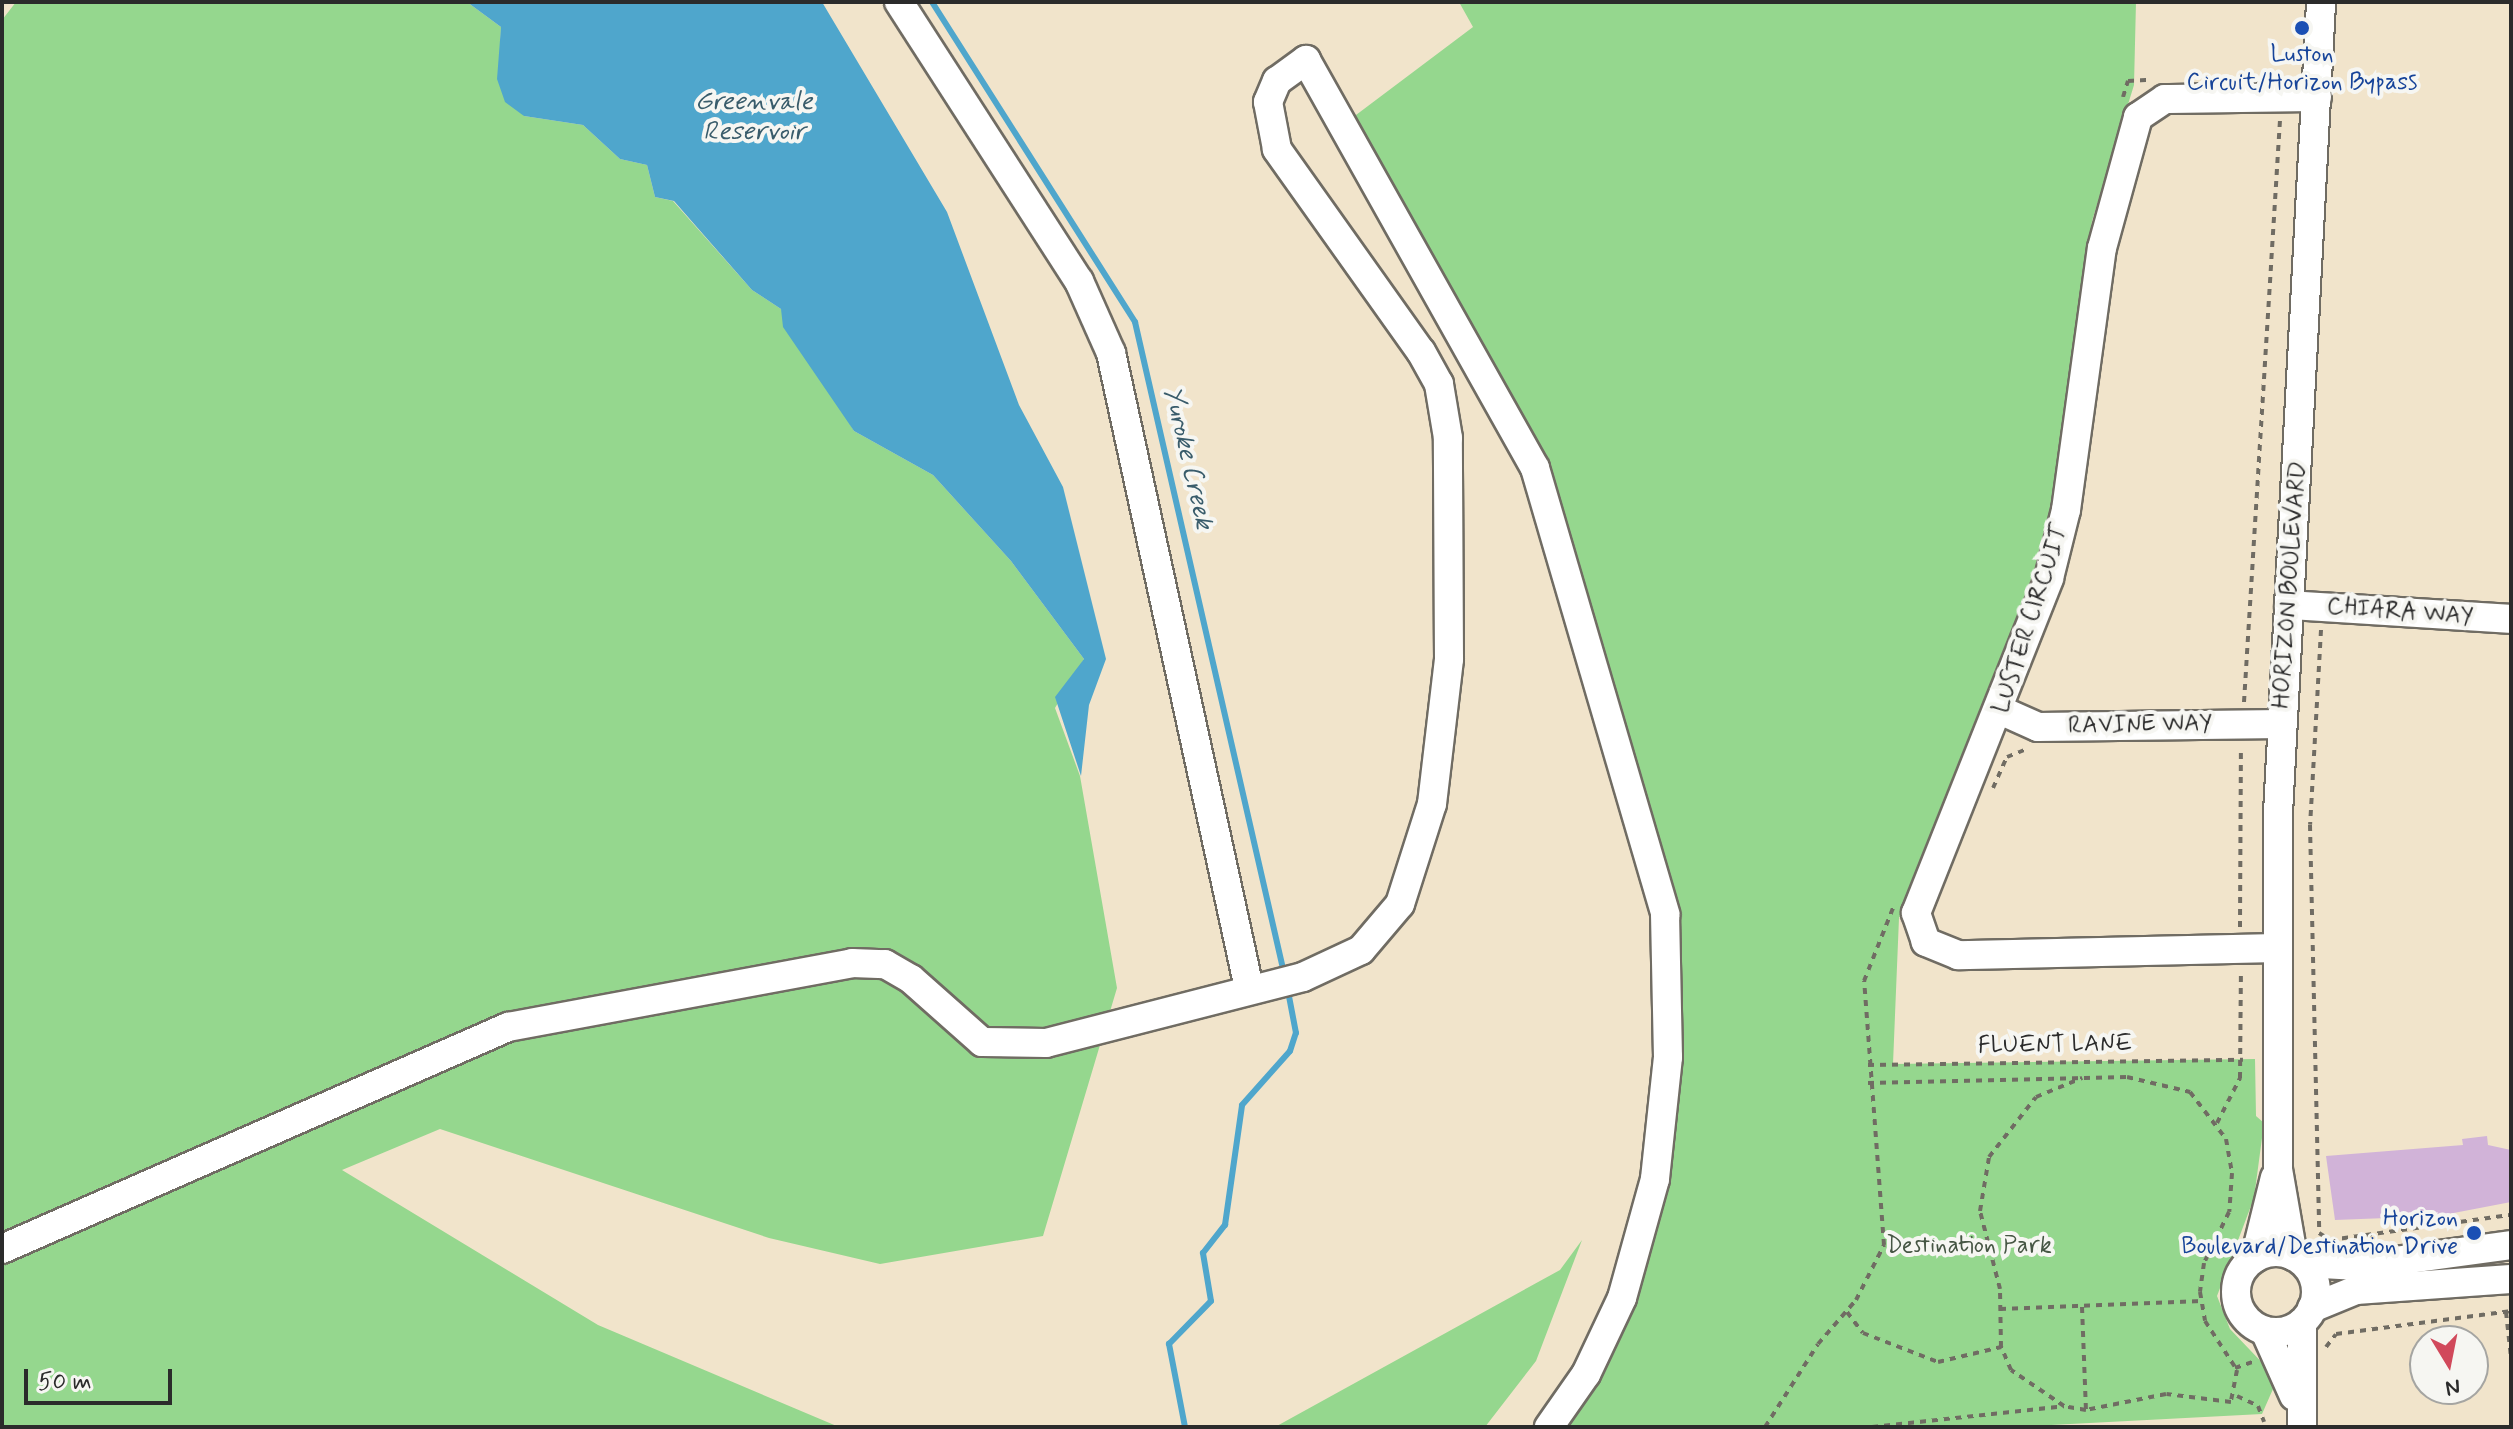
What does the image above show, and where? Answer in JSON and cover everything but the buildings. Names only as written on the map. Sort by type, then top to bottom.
[{"type":"street","points":[[899,2],[1103,328],[1249,988]]},
{"type":"street","name":"HORIZON BOULEVARD","points":[[2299,1260],[2278,1169],[2277,948],[2282,724],[2321,2]]},
{"type":"street","points":[[2,1249],[483,1034],[523,1024],[852,963],[885,964],[982,1042],[1011,1046],[1088,1034],[1335,965],[1383,929],[1411,881],[1432,804],[1448,685],[1445,409],[1421,352],[1277,149],[1268,102],[1277,81],[1306,60],[1535,468],[1665,914],[1668,1057],[1655,1179],[1622,1298],[1586,1374],[1549,1427]]},
{"type":"street","name":"LUSTER CIRCUIT","points":[[2277,948],[1971,956],[1926,942],[1916,913],[2002,711],[2066,510],[2102,248],[2138,117],[2165,99],[2317,97]]},
{"type":"street","name":"CHIARA WAY","points":[[2289,605],[2511,619]]},
{"type":"street","name":"RAVINE WAY","points":[[2002,711],[2038,727],[2282,724]]},
{"type":"street","name":"HORIZON BOULEVARD","points":[[2255,1258],[2278,1169]]},
{"type":"street","points":[[2301,1420],[2265,1331],[2243,1316],[2235,1291],[2255,1258],[2358,1266],[2511,1245]]},
{"type":"street","points":[[2299,1260],[2316,1287],[2307,1316],[2301,1420]]},
{"type":"street","points":[[2265,1331],[2367,1289],[2511,1279]]},
{"type":"path","points":[[2243,713],[2281,110]]},
{"type":"path","points":[[2321,630],[2310,825],[2319,1233],[2330,1240],[2511,1215]]},
{"type":"path","points":[[2240,938],[2241,738]]},
{"type":"path","points":[[2226,748],[2241,748]]},
{"type":"path","points":[[1989,798],[2007,757],[2034,749]]},
{"type":"path","points":[[2224,927],[2240,927]]},
{"type":"path","points":[[2217,1123],[2243,1060],[2241,963]]},
{"type":"path","name":"FLUENT LANE","points":[[1868,1065],[2243,1060]]},
{"type":"path","points":[[2064,1406],[2011,1370],[2001,1347],[2000,1309],[1980,1211],[1989,1157],[2036,1097],[2082,1078]]},
{"type":"path","points":[[1868,1083],[2082,1078],[2159,1080],[2190,1092],[2217,1123],[2232,1173],[2229,1212],[2204,1263],[2202,1301],[2205,1321],[2237,1370],[2237,1396]]},
{"type":"path","points":[[2000,1309],[2202,1301]]},
{"type":"path","points":[[2082,1307],[2086,1410]]},
{"type":"path","points":[[1847,1312],[1863,1333],[1938,1362],[2001,1347]]},
{"type":"path","points":[[2327,1351],[2336,1334],[2508,1312],[2511,1357]]},
{"type":"path","points":[[1872,1427],[2064,1406],[2086,1410],[2166,1394],[2221,1404],[2237,1396]]},
{"type":"path","points":[[2237,1396],[2258,1406],[2264,1422]]},
{"type":"green space","points":[[16,2],[467,2],[501,27],[500,50],[524,116],[583,125],[620,159],[647,165],[655,197],[673,201],[752,290],[781,309],[854,431],[933,475],[1011,561],[1084,659],[1055,708],[1080,776],[1117,988],[1043,1236],[880,1264],[769,1238],[440,1129],[342,1170],[598,1325],[839,1427],[2,1427],[2,20]]},
{"type":"green space","name":"Destination Park","points":[[1459,2],[2136,2],[2134,85],[2092,221],[2065,441],[2043,543],[2005,659],[1899,918],[1893,1064],[2255,1059],[2256,1116],[2264,1123],[2254,1198],[2217,1296],[2230,1329],[2270,1371],[2273,1389],[2262,1414],[2014,1427],[1557,1427],[1629,1299],[1671,916],[1548,474],[1348,121],[1473,27]]},
{"type":"green space","points":[[1582,1240],[1536,1361],[1485,1427],[1275,1427],[1560,1270]]},
{"type":"water","name":"Greenvale Reservoir","points":[[467,2],[822,2],[947,212],[1019,405],[1063,487],[1106,659],[1089,705],[1081,776],[1055,697],[1084,659],[1011,561],[933,475],[854,431],[783,327],[781,309],[752,290],[674,201],[655,197],[647,165],[620,159],[583,125],[524,116],[505,102],[497,79],[501,27]]},
{"type":"waterway","name":"Yuroke Creek","points":[[932,2],[1135,322],[1284,973]]},
{"type":"waterway","points":[[1185,1427],[1169,1344],[1211,1301],[1203,1253],[1225,1225],[1242,1105],[1290,1051],[1296,1033],[1288,991]]},
{"type":"place","name":"Luston Circuit/Horizon Bypass","points":[[2302,28]]},
{"type":"place","name":"Horizon Boulevard/Destination Drive","points":[[2474,1233]]}]
